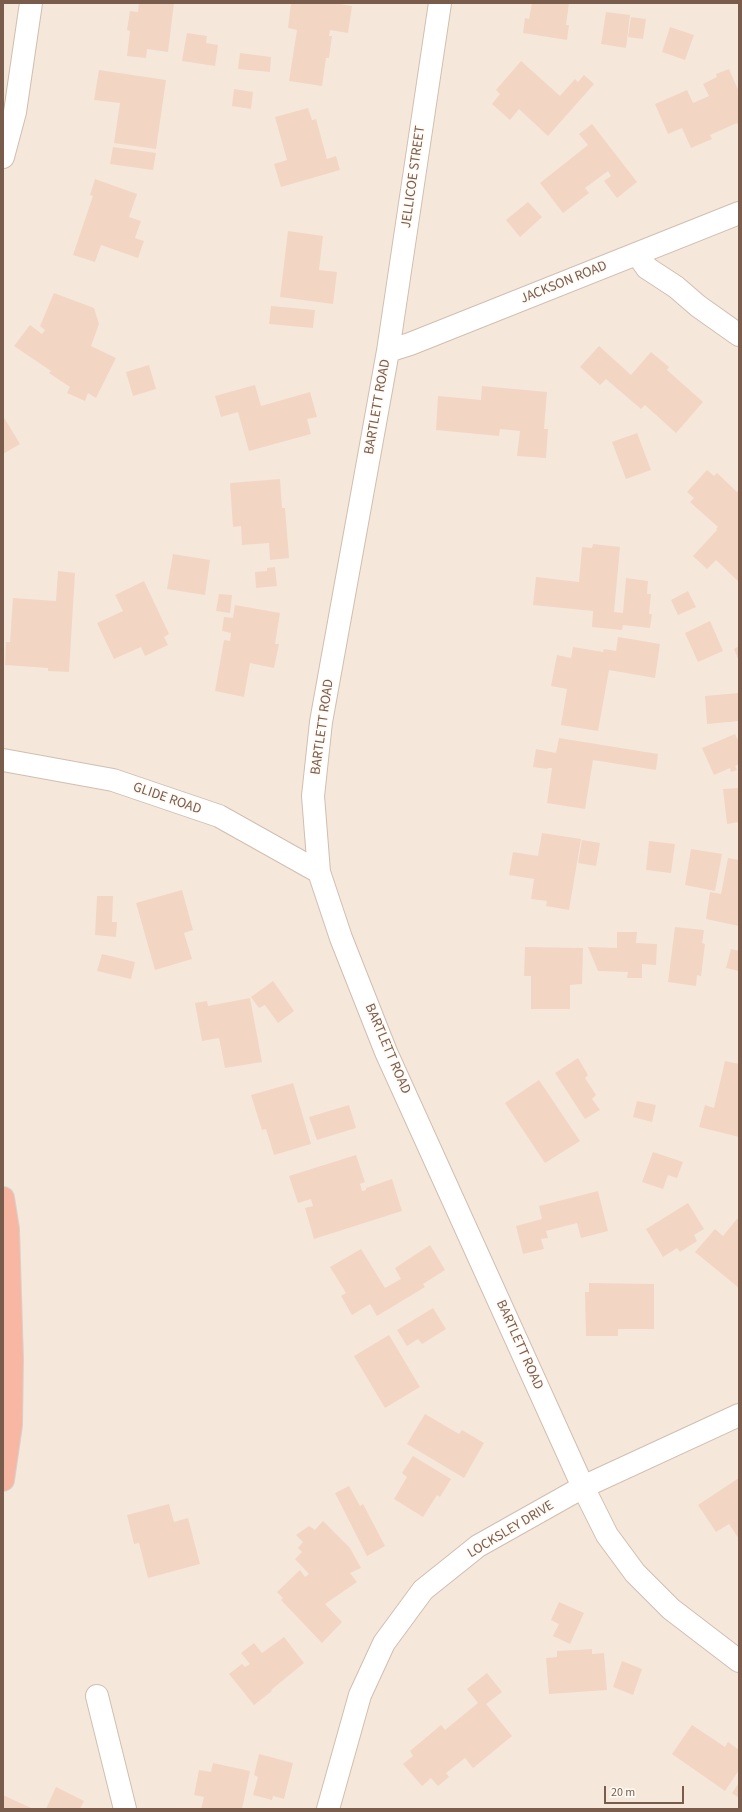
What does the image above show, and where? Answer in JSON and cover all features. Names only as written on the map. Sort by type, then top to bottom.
[{"type":"highway","points":[[3,1198],[8,1229],[12,1359],[11,1424],[3,1480]]},
{"type":"street","points":[[3,157],[15,112],[31,3]]},
{"type":"street","name":"JELLICOE STREET","points":[[388,351],[440,3]]},
{"type":"street","name":"JACKSON ROAD","points":[[388,351],[410,344],[739,212]]},
{"type":"street","points":[[637,254],[647,268],[676,287],[698,306],[739,335]]},
{"type":"street","name":"BARTLETT ROAD","points":[[388,351],[322,722],[313,796],[319,872],[341,938],[386,1052],[583,1487],[607,1535],[635,1573],[671,1609],[739,1661]]},
{"type":"street","name":"GLIDE ROAD","points":[[3,760],[113,780],[219,816],[319,872]]},
{"type":"street","name":"LOCKSLEY DRIVE","points":[[328,1809],[360,1695],[384,1643],[423,1590],[478,1546],[583,1487],[739,1415]]},
{"type":"street","points":[[96,1696],[125,1809]]},
{"type":"shaded area","points":[[3,3],[739,3],[739,1809],[3,1809]]},
{"type":"building","points":[[139,3],[174,3],[168,52],[147,49],[146,58],[127,56],[130,31],[127,30],[130,11],[138,12]]},
{"type":"building","points":[[291,3],[333,3],[352,6],[348,33],[330,30],[329,36],[332,36],[329,58],[326,58],[322,86],[289,81],[297,30],[288,28]]},
{"type":"building","points":[[532,3],[569,3],[566,25],[569,25],[567,40],[523,33],[525,18],[529,19]]},
{"type":"building","points":[[606,12],[630,15],[626,48],[601,44]]},
{"type":"building","points":[[631,17],[646,19],[643,39],[628,37]]},
{"type":"building","points":[[670,27],[694,35],[685,60],[662,52]]},
{"type":"building","points":[[187,33],[207,36],[206,43],[218,45],[215,66],[182,61]]},
{"type":"building","points":[[240,53],[271,57],[270,72],[238,69]]},
{"type":"building","points":[[521,61],[560,96],[575,79],[578,82],[584,75],[594,84],[548,136],[519,109],[510,120],[492,104],[500,94],[496,90]]},
{"type":"building","points":[[729,69],[739,92],[739,127],[737,123],[710,135],[712,139],[691,148],[682,128],[668,134],[655,104],[687,90],[693,103],[709,96],[703,84],[717,77],[716,74]]},
{"type":"building","points":[[99,70],[166,80],[156,149],[114,143],[120,103],[94,100]]},
{"type":"building","points":[[234,89],[253,92],[251,109],[232,106]]},
{"type":"building","points":[[308,108],[312,120],[316,119],[327,159],[336,156],[340,170],[281,187],[274,164],[287,160],[275,117]]},
{"type":"building","points":[[592,124],[637,182],[617,198],[604,181],[611,176],[608,171],[585,188],[589,193],[563,213],[540,183],[588,145],[579,134]]},
{"type":"building","points":[[113,147],[156,153],[153,170],[110,164]]},
{"type":"building","points":[[95,179],[137,194],[129,217],[141,221],[135,238],[144,241],[138,258],[101,245],[95,262],[73,255],[93,196],[90,195]]},
{"type":"building","points":[[528,202],[542,217],[520,237],[506,220]]},
{"type":"building","points":[[288,231],[323,236],[319,270],[337,272],[333,304],[280,297]]},
{"type":"building","points":[[54,293],[94,308],[99,324],[91,346],[116,358],[96,398],[88,393],[85,401],[67,393],[70,387],[49,373],[51,371],[14,346],[30,325],[42,334],[45,330],[40,326]]},
{"type":"building","points":[[271,306],[315,310],[313,328],[269,324]]},
{"type":"building","points":[[599,346],[631,375],[651,352],[669,367],[667,370],[703,402],[676,433],[645,405],[641,409],[606,379],[600,385],[580,367]]},
{"type":"building","points":[[149,365],[156,389],[133,396],[126,372]]},
{"type":"building","points":[[255,385],[261,406],[310,392],[317,417],[307,419],[311,434],[249,451],[238,412],[221,417],[215,396]]},
{"type":"building","points":[[482,386],[547,392],[544,429],[548,429],[546,458],[517,456],[520,431],[500,429],[499,436],[436,430],[438,396],[481,400]]},
{"type":"building","points":[[3,416],[20,444],[3,454]]},
{"type":"building","points":[[637,433],[651,470],[626,479],[612,442]]},
{"type":"building","points":[[707,470],[714,476],[717,473],[737,492],[739,490],[738,581],[716,560],[707,569],[693,556],[717,530],[716,529],[718,527],[690,502],[694,498],[687,492]]},
{"type":"building","points":[[280,479],[282,508],[285,508],[289,558],[270,560],[269,543],[242,545],[241,526],[233,527],[230,483]]},
{"type":"building","points":[[593,544],[620,547],[614,612],[623,613],[626,578],[648,581],[647,594],[651,594],[649,614],[652,614],[650,628],[623,625],[622,630],[592,627],[593,611],[533,605],[536,577],[579,582],[582,547],[592,548]]},
{"type":"building","points":[[173,554],[210,560],[205,595],[167,589]]},
{"type":"building","points":[[275,567],[277,586],[256,588],[255,572],[267,571],[267,568]]},
{"type":"building","points":[[58,571],[75,573],[69,672],[48,671],[48,668],[5,665],[6,642],[10,642],[13,598],[56,601]]},
{"type":"building","points":[[144,581],[169,634],[164,637],[168,645],[145,656],[141,647],[114,659],[97,623],[123,611],[115,595]]},
{"type":"building","points":[[688,591],[696,607],[678,615],[671,600]]},
{"type":"building","points":[[219,594],[232,595],[230,613],[216,611]]},
{"type":"building","points":[[235,605],[280,613],[275,644],[279,644],[274,668],[250,663],[244,697],[215,691],[224,640],[230,641],[231,633],[222,631],[224,617],[233,618]]},
{"type":"building","points":[[710,621],[723,651],[698,662],[685,633]]},
{"type":"building","points":[[618,637],[660,644],[655,678],[609,670],[598,731],[561,725],[567,689],[551,686],[557,655],[571,658],[573,647],[603,652],[604,649],[616,651]]},
{"type":"building","points":[[739,646],[739,661],[734,649]]},
{"type":"building","points":[[739,693],[739,721],[707,724],[705,696]]},
{"type":"building","points":[[735,734],[739,742],[739,764],[735,766],[737,770],[731,772],[730,768],[714,775],[702,748]]},
{"type":"building","points":[[559,738],[658,754],[656,770],[593,760],[585,809],[547,803],[552,768],[547,769],[533,767],[536,749],[556,753]]},
{"type":"building","points":[[739,788],[739,822],[727,824],[723,789]]},
{"type":"building","points":[[542,833],[581,839],[569,910],[546,906],[547,901],[531,899],[534,879],[509,875],[513,852],[538,856]]},
{"type":"building","points":[[582,840],[600,843],[596,866],[578,863]]},
{"type":"building","points":[[649,841],[675,844],[671,873],[646,870]]},
{"type":"building","points":[[691,849],[722,854],[715,891],[685,885]]},
{"type":"building","points":[[728,858],[739,860],[739,926],[706,919],[710,892],[721,894]]},
{"type":"building","points":[[182,890],[193,930],[184,933],[192,959],[155,970],[136,903]]},
{"type":"building","points":[[97,896],[113,896],[112,922],[117,922],[116,937],[95,935]]},
{"type":"building","points":[[675,927],[704,930],[702,943],[705,944],[701,976],[697,975],[696,986],[668,982]]},
{"type":"building","points":[[617,932],[637,932],[636,943],[657,944],[656,965],[642,964],[642,978],[627,978],[628,972],[598,971],[588,947],[617,948]]},
{"type":"building","points":[[525,947],[583,948],[582,984],[570,985],[570,1009],[531,1009],[531,976],[524,976]]},
{"type":"building","points":[[731,949],[739,951],[739,971],[726,968]]},
{"type":"building","points":[[102,954],[135,962],[131,979],[97,971]]},
{"type":"building","points":[[273,981],[294,1011],[278,1023],[265,1005],[259,1008],[251,997]]},
{"type":"building","points":[[250,998],[262,1062],[225,1068],[219,1038],[202,1041],[195,1003],[207,1001],[208,1006]]},
{"type":"building","points":[[578,1058],[588,1075],[585,1078],[596,1095],[592,1099],[600,1110],[585,1119],[555,1073]]},
{"type":"building","points":[[725,1061],[739,1064],[739,1137],[699,1127],[705,1105],[714,1108]]},
{"type":"building","points":[[539,1080],[580,1141],[545,1163],[505,1103]]},
{"type":"building","points":[[293,1083],[311,1144],[274,1155],[266,1129],[262,1130],[251,1095]]},
{"type":"building","points":[[637,1101],[656,1105],[652,1122],[633,1117]]},
{"type":"building","points":[[349,1105],[356,1128],[317,1140],[309,1117]]},
{"type":"building","points":[[653,1152],[683,1162],[677,1178],[668,1175],[663,1189],[642,1182]]},
{"type":"building","points":[[356,1155],[365,1182],[360,1184],[362,1191],[366,1190],[366,1188],[392,1179],[402,1211],[314,1239],[305,1208],[313,1206],[311,1199],[298,1203],[289,1176]]},
{"type":"building","points":[[598,1191],[608,1231],[581,1238],[577,1223],[546,1231],[548,1238],[541,1239],[544,1249],[523,1254],[516,1226],[542,1219],[539,1206]]},
{"type":"building","points":[[688,1203],[704,1229],[694,1235],[697,1241],[680,1252],[677,1248],[663,1257],[646,1229]]},
{"type":"building","points":[[737,1219],[739,1220],[739,1288],[695,1252],[715,1229],[723,1236]]},
{"type":"building","points":[[430,1245],[445,1270],[423,1284],[425,1287],[377,1316],[370,1304],[352,1315],[341,1296],[346,1293],[330,1267],[361,1249],[385,1288],[401,1279],[395,1268]]},
{"type":"building","points":[[589,1283],[654,1284],[654,1329],[618,1329],[618,1336],[586,1336],[585,1292],[589,1292]]},
{"type":"building","points":[[433,1308],[446,1329],[422,1344],[418,1339],[407,1346],[397,1330]]},
{"type":"building","points":[[389,1335],[420,1387],[385,1408],[354,1356]]},
{"type":"building","points":[[425,1414],[459,1434],[462,1430],[484,1443],[464,1478],[407,1444]]},
{"type":"building","points":[[413,1456],[451,1479],[440,1497],[437,1495],[423,1517],[394,1499],[407,1477],[402,1473]]},
{"type":"building","points":[[739,1478],[739,1539],[729,1524],[716,1532],[698,1505]]},
{"type":"building","points":[[349,1486],[360,1506],[363,1504],[385,1546],[367,1556],[335,1493]]},
{"type":"building","points":[[169,1504],[174,1522],[188,1518],[200,1564],[148,1578],[139,1543],[134,1544],[127,1515]]},
{"type":"building","points":[[323,1521],[350,1548],[361,1568],[350,1573],[357,1582],[325,1604],[342,1622],[322,1643],[281,1600],[283,1598],[277,1592],[300,1570],[305,1577],[309,1574],[295,1559],[302,1552],[298,1548],[303,1542],[296,1535],[309,1526],[315,1530]]},
{"type":"building","points":[[559,1602],[584,1613],[570,1644],[553,1636],[559,1624],[551,1620]]},
{"type":"building","points":[[284,1637],[304,1663],[254,1705],[229,1674],[242,1664],[245,1667],[250,1664],[241,1653],[254,1643],[262,1653]]},
{"type":"building","points":[[592,1649],[592,1654],[604,1653],[607,1690],[549,1694],[546,1658],[557,1657],[557,1651]]},
{"type":"building","points":[[622,1661],[642,1669],[633,1695],[613,1687]]},
{"type":"building","points":[[487,1673],[502,1692],[486,1704],[512,1736],[473,1768],[465,1758],[446,1773],[449,1777],[438,1786],[431,1778],[422,1786],[403,1764],[413,1756],[410,1751],[441,1725],[445,1730],[478,1703],[467,1689]]},
{"type":"building","points":[[692,1725],[725,1747],[728,1742],[739,1750],[739,1770],[725,1791],[672,1754]]},
{"type":"building","points":[[259,1754],[293,1763],[284,1799],[273,1796],[272,1800],[253,1795],[258,1777],[254,1775]]},
{"type":"building","points":[[213,1763],[250,1771],[242,1809],[201,1809],[204,1797],[194,1795],[199,1770],[211,1772]]},
{"type":"building","points":[[739,1783],[739,1798],[732,1793]]},
{"type":"building","points":[[56,1787],[84,1801],[80,1809],[46,1809]]},
{"type":"building","points":[[3,1795],[31,1808],[31,1809],[3,1809]]}]
